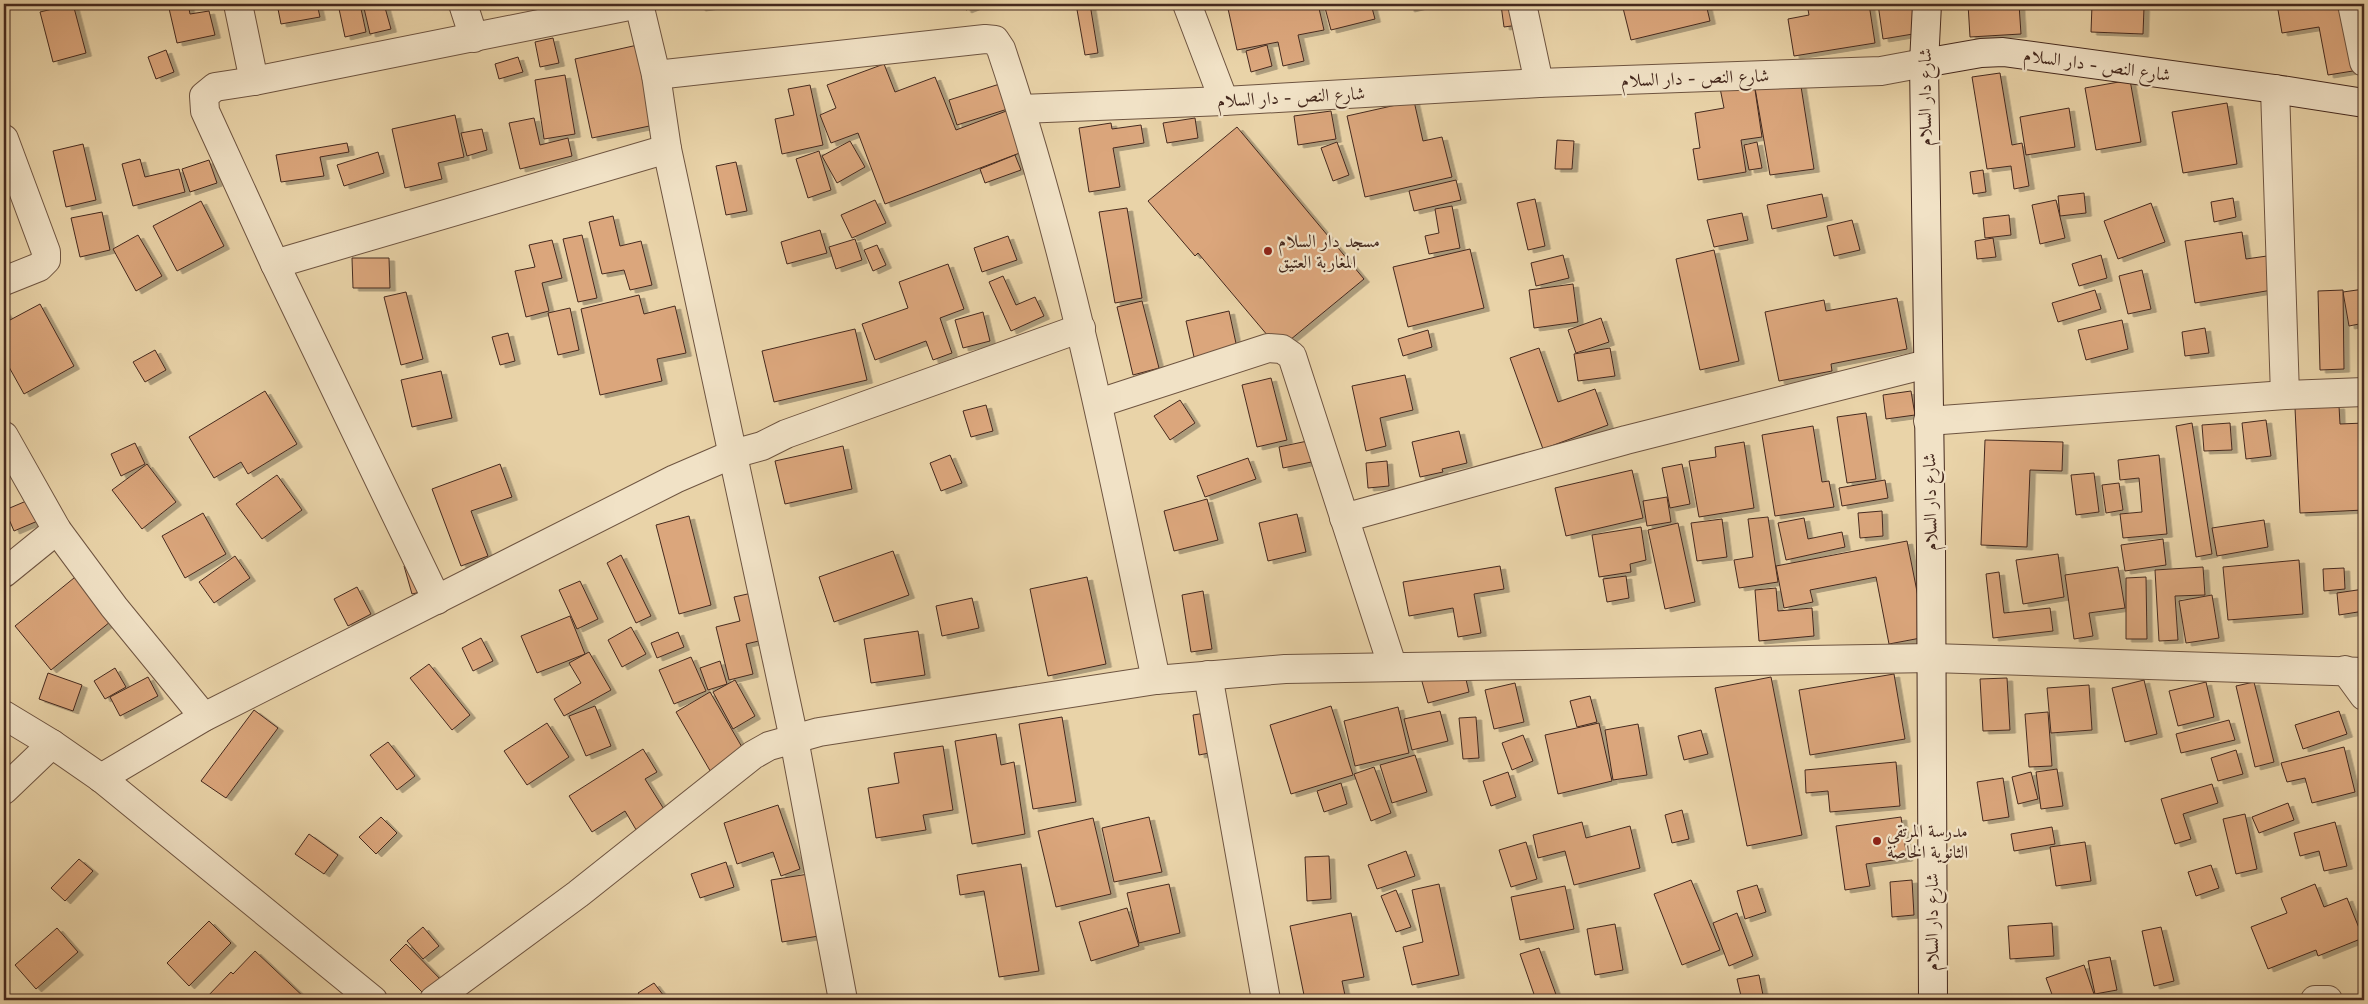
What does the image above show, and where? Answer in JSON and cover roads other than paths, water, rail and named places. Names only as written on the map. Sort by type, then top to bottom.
[{"type":"street","points":[[238,4],[254,82]]},
{"type":"street","points":[[463,4],[474,38]]},
{"type":"street","points":[[437,600],[275,264],[204,104],[204,96],[215,87],[254,82],[639,4],[656,75],[667,149],[794,739],[843,1000]]},
{"type":"street","points":[[1187,4],[1224,101]]},
{"type":"street","points":[[1522,4],[1539,83]]},
{"type":"street","name":"شارع دار السلام","points":[[1927,4],[1924,62],[1932,658],[1933,1000]]},
{"type":"street","points":[[2352,4],[2364,62]]},
{"type":"street","points":[[656,75],[985,39],[994,40],[1001,49],[1042,176],[1081,328],[1099,403],[1156,680]]},
{"type":"street","name":"شارع النص - دار السلام","points":[[1021,109],[1224,101],[1539,83],[1881,72],[1981,52],[2003,52],[2364,103]]},
{"type":"street","points":[[2275,89],[2286,395]]},
{"type":"street","points":[[4,139],[46,252],[46,260],[39,267],[4,281]]},
{"type":"street","points":[[275,264],[667,149]]},
{"type":"street","points":[[101,778],[204,717],[675,479],[733,454],[762,446],[786,434],[1081,328]]},
{"type":"street","points":[[1099,403],[1268,348],[1282,349],[1292,356],[1392,665]]},
{"type":"street","points":[[1344,518],[1626,440],[1927,364]]},
{"type":"street","points":[[1928,422],[2286,395],[2363,398]]},
{"type":"street","points":[[4,436],[57,530],[114,607],[204,717]]},
{"type":"street","points":[[4,573],[57,530]]},
{"type":"street","points":[[434,1000],[578,894],[753,755],[769,746],[820,732],[1156,680],[1285,669],[1392,665],[1932,658],[2354,671],[2364,696]]},
{"type":"street","points":[[1208,675],[1266,1000]]},
{"type":"street","points":[[4,715],[52,744],[101,778],[373,1000]]},
{"type":"street","points":[[4,790],[52,744]]},
{"type":"street","points":[[2316,1000],[2328,1000]]},
{"type":"place","name":"مسجد دار السلام المغاربة العتيق","points":[[1268,251]]},
{"type":"place","name":"مدرسة المرتقي الثانوية الخاصة","points":[[1877,841]]}]
